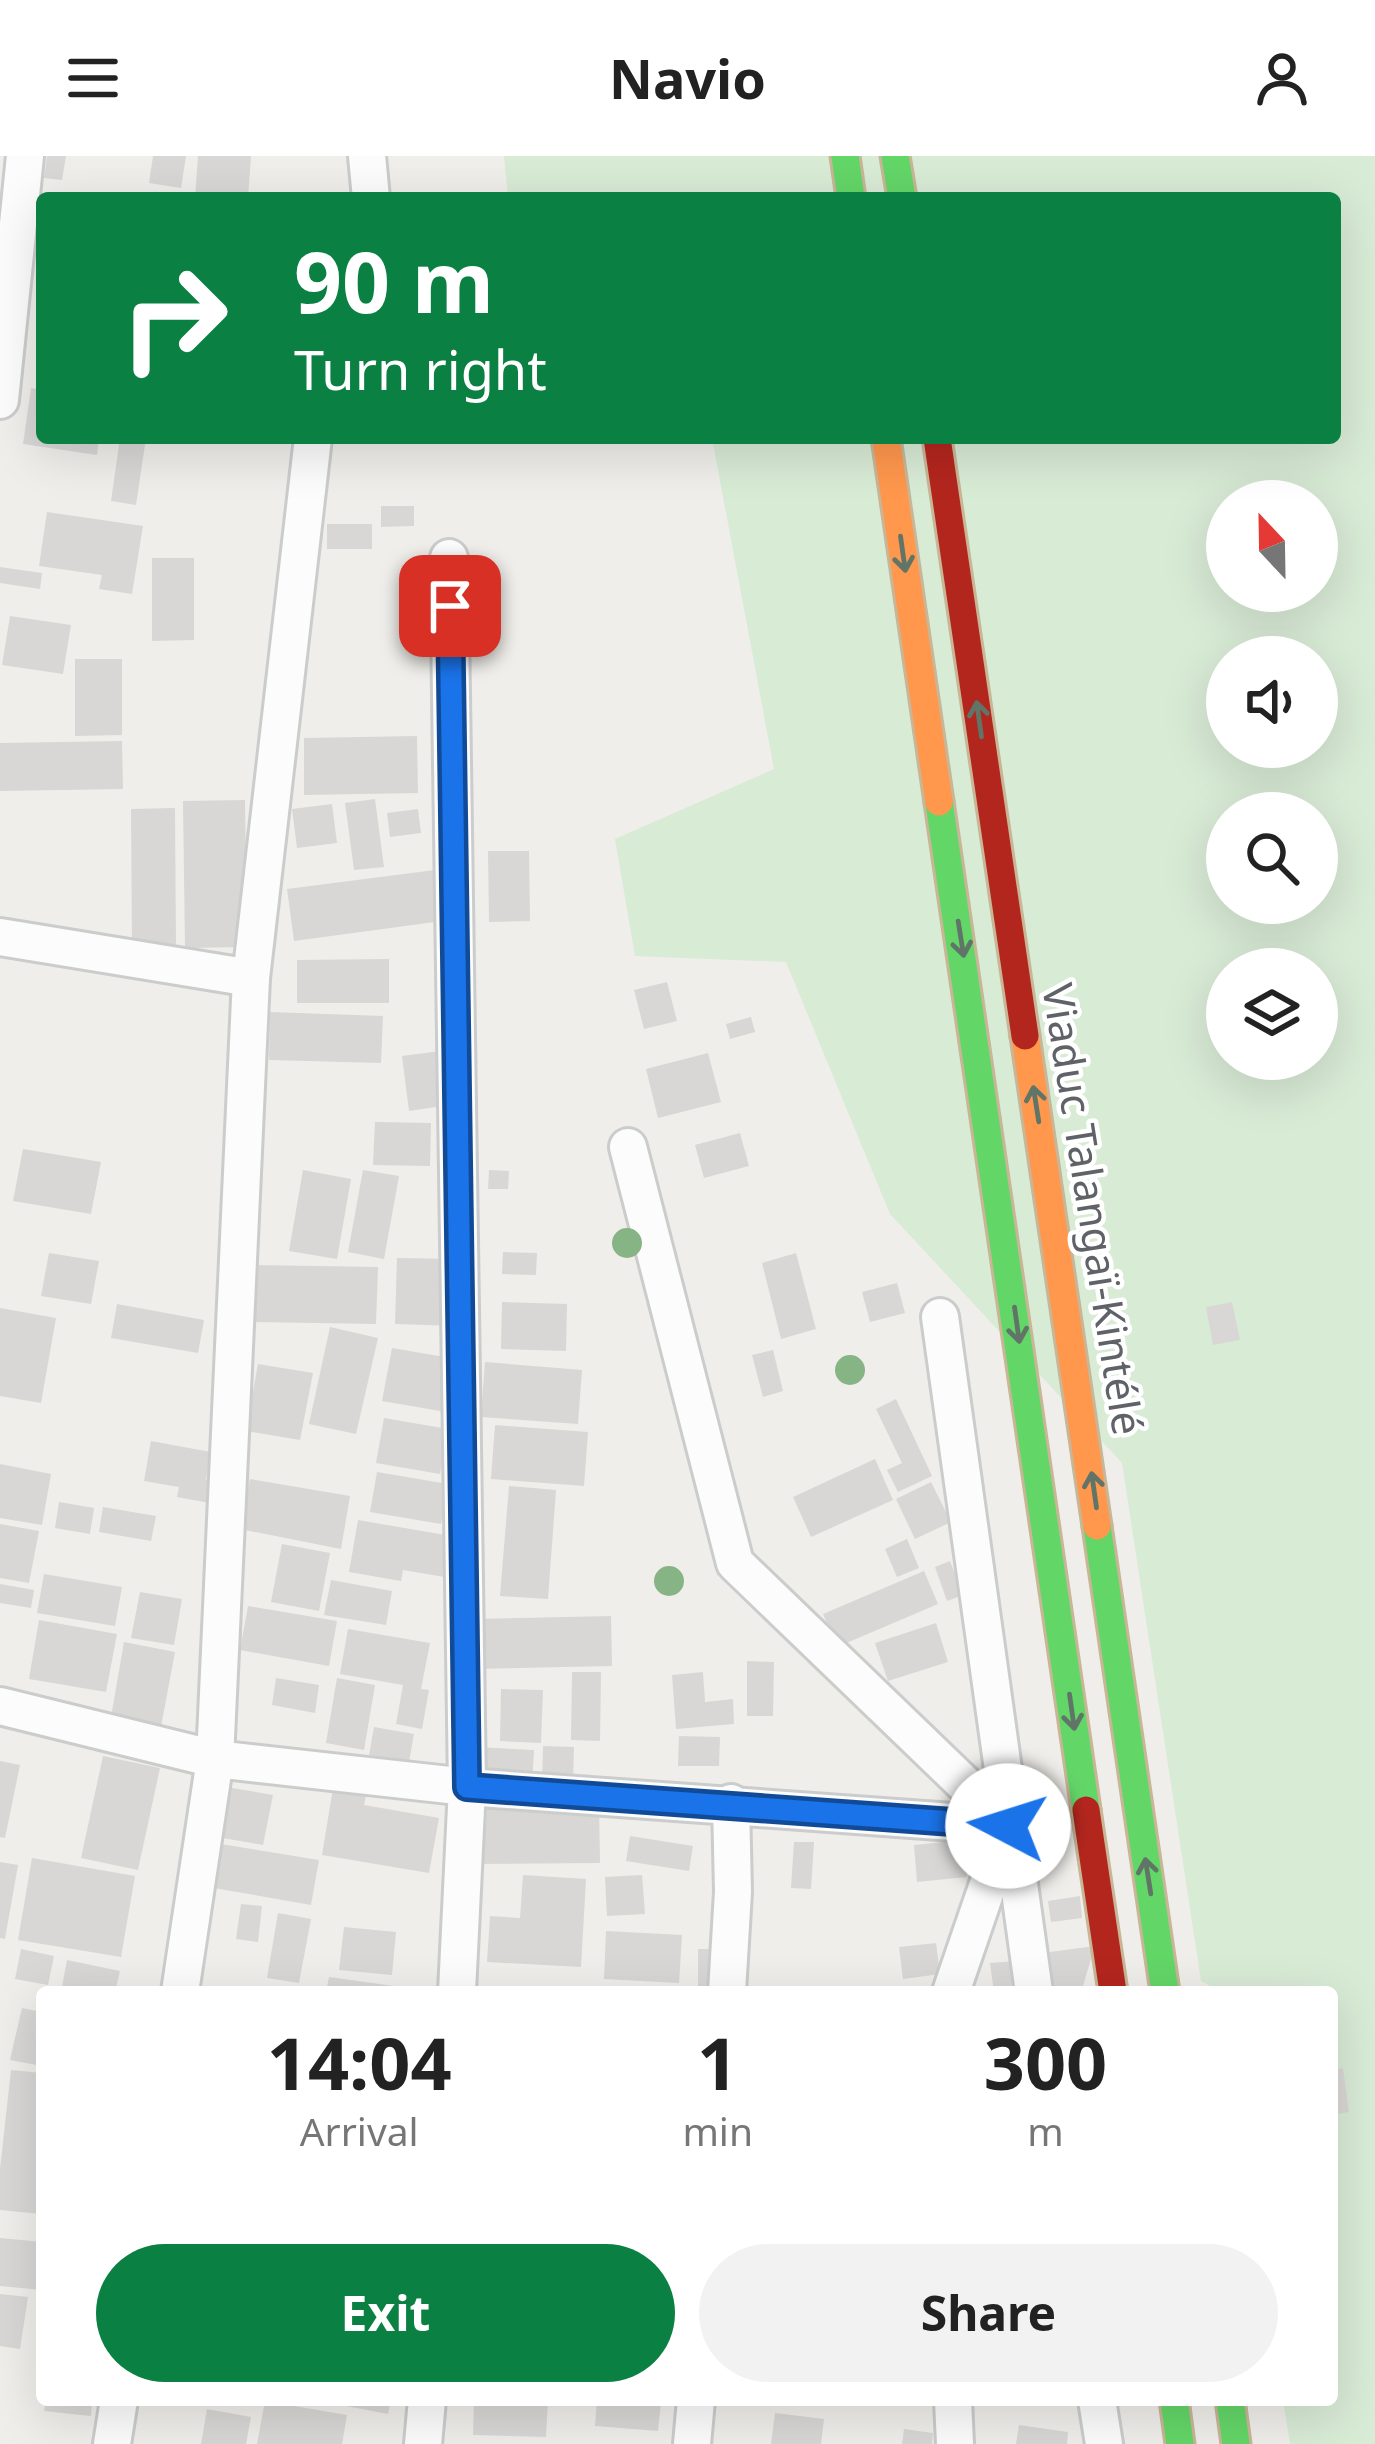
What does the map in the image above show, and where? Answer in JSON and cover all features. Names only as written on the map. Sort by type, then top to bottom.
[{"type":"highway","points":[[845,156],[850,192]]},
{"type":"highway","points":[[895,156],[901,192]]},
{"type":"highway","points":[[887,444],[1112,1986]]},
{"type":"highway","name":"Viaduc Talangaï-Kintélé","points":[[938,444],[1165,1986]]},
{"type":"highway","points":[[1175,2406],[1180,2444]]},
{"type":"highway","points":[[1230,2406],[1236,2444]]},
{"type":"street","points":[[0,400],[25,156]]},
{"type":"street","points":[[368,156],[371,192]]},
{"type":"street","points":[[181,1986],[215,1759],[250,977],[312,444]]},
{"type":"street","points":[[449,558],[467,1787],[457,1986]]},
{"type":"street","points":[[0,937],[250,977]]},
{"type":"street","points":[[628,1147],[735,1563],[1008,1826]]},
{"type":"street","points":[[940,1317],[1033,1986]]},
{"type":"street","points":[[0,1706],[215,1759],[467,1787],[1008,1826]]},
{"type":"street","points":[[727,1986],[733,1892],[731,1803]]},
{"type":"street","points":[[953,1986],[1008,1826]]},
{"type":"street","points":[[112,2444],[118,2406]]},
{"type":"street","points":[[423,2444],[426,2406]]},
{"type":"street","points":[[692,2444],[695,2406]]},
{"type":"street","points":[[953,2406],[955,2444]]},
{"type":"street","points":[[1098,2406],[1104,2444]]},
{"type":"green space","points":[[504,156],[1375,156],[1375,2444],[1290,2444],[1284,2406],[1338,2406],[1338,1986],[1210,1986],[1201,1981],[1122,1463],[890,1214],[786,962],[635,956],[615,839],[774,769],[713,444],[1341,444],[1341,192],[507,192]]},
{"type":"building","points":[[47,156],[66,156],[62,180],[44,178]]},
{"type":"building","points":[[153,156],[186,156],[181,188],[149,183]]},
{"type":"building","points":[[198,156],[251,156],[248,192],[195,192]]},
{"type":"building","points":[[31,388],[36,389],[36,444],[98,444],[97,455],[23,444]]},
{"type":"building","points":[[119,444],[145,444],[136,505],[111,501]]},
{"type":"building","points":[[381,506],[414,506],[414,526],[381,527]]},
{"type":"building","points":[[47,512],[143,526],[132,594],[99,589],[102,575],[39,566]]},
{"type":"building","points":[[327,524],[372,524],[372,549],[327,549]]},
{"type":"building","points":[[152,558],[194,558],[194,640],[152,641]]},
{"type":"building","points":[[0,567],[42,573],[40,589],[0,583]]},
{"type":"building","points":[[10,616],[71,625],[63,674],[2,665]]},
{"type":"building","points":[[75,659],[122,659],[122,735],[75,736]]},
{"type":"building","points":[[417,736],[418,793],[304,795],[304,738]]},
{"type":"building","points":[[122,741],[123,789],[0,791],[0,743]]},
{"type":"building","points":[[375,799],[384,867],[354,870],[345,803]]},
{"type":"building","points":[[245,800],[247,947],[185,948],[183,801]]},
{"type":"building","points":[[332,804],[337,843],[297,848],[292,809]]},
{"type":"building","points":[[175,808],[176,952],[132,953],[131,809]]},
{"type":"building","points":[[418,809],[421,833],[390,837],[387,813]]},
{"type":"building","points":[[488,851],[529,851],[530,921],[489,922]]},
{"type":"building","points":[[435,870],[442,921],[294,941],[287,889]]},
{"type":"building","points":[[389,959],[389,1003],[297,1003],[297,960]]},
{"type":"building","points":[[667,982],[677,1021],[644,1029],[634,990]]},
{"type":"building","points":[[270,1012],[383,1016],[381,1063],[269,1060]]},
{"type":"building","points":[[751,1017],[755,1032],[730,1039],[726,1024]]},
{"type":"building","points":[[448,1050],[456,1104],[409,1111],[402,1056]]},
{"type":"building","points":[[708,1053],[721,1102],[658,1118],[646,1069]]},
{"type":"building","points":[[375,1122],[431,1123],[430,1166],[373,1165]]},
{"type":"building","points":[[740,1133],[749,1166],[704,1178],[695,1145]]},
{"type":"building","points":[[23,1149],[101,1162],[91,1214],[13,1201]]},
{"type":"building","points":[[303,1170],[351,1179],[337,1259],[289,1251]]},
{"type":"building","points":[[363,1170],[399,1176],[384,1259],[348,1252]]},
{"type":"building","points":[[489,1170],[509,1171],[508,1189],[488,1189]]},
{"type":"building","points":[[503,1252],[537,1253],[536,1275],[502,1274]]},
{"type":"building","points":[[49,1253],[99,1261],[91,1304],[41,1296]]},
{"type":"building","points":[[796,1253],[816,1329],[781,1339],[762,1263]]},
{"type":"building","points":[[397,1258],[458,1259],[456,1326],[395,1324]]},
{"type":"building","points":[[252,1265],[378,1267],[376,1324],[250,1322]]},
{"type":"building","points":[[897,1283],[905,1313],[870,1322],[862,1292]]},
{"type":"building","points":[[502,1302],[567,1304],[566,1351],[501,1349]]},
{"type":"building","points":[[1232,1302],[1240,1340],[1213,1345],[1206,1307]]},
{"type":"building","points":[[117,1304],[204,1320],[198,1353],[111,1338]]},
{"type":"building","points":[[0,1308],[56,1318],[41,1403],[0,1396]]},
{"type":"building","points":[[330,1327],[378,1338],[356,1434],[309,1424]]},
{"type":"building","points":[[392,1348],[456,1359],[446,1412],[382,1401]]},
{"type":"building","points":[[773,1350],[783,1391],[763,1397],[752,1355]]},
{"type":"building","points":[[485,1362],[582,1370],[578,1424],[481,1417]]},
{"type":"building","points":[[258,1364],[313,1373],[300,1440],[246,1431]]},
{"type":"building","points":[[896,1399],[932,1476],[898,1492],[887,1470],[902,1463],[876,1409]]},
{"type":"building","points":[[384,1418],[448,1429],[440,1474],[376,1463]]},
{"type":"building","points":[[495,1425],[588,1432],[584,1486],[491,1479]]},
{"type":"building","points":[[151,1441],[211,1452],[206,1480],[214,1481],[210,1503],[177,1497],[179,1487],[144,1481]]},
{"type":"building","points":[[875,1459],[893,1500],[811,1537],[793,1497]]},
{"type":"building","points":[[0,1464],[51,1474],[42,1525],[0,1518]]},
{"type":"building","points":[[377,1472],[448,1484],[441,1524],[370,1512]]},
{"type":"building","points":[[250,1479],[350,1496],[341,1549],[240,1529]]},
{"type":"building","points":[[931,1482],[951,1522],[915,1539],[896,1499]]},
{"type":"building","points":[[509,1486],[556,1490],[548,1599],[500,1596]]},
{"type":"building","points":[[59,1502],[94,1508],[90,1534],[55,1528]]},
{"type":"building","points":[[103,1507],[156,1516],[151,1541],[99,1532]]},
{"type":"building","points":[[358,1520],[463,1538],[456,1579],[403,1570],[401,1581],[349,1572]]},
{"type":"building","points":[[0,1524],[39,1531],[29,1583],[0,1578]]},
{"type":"building","points":[[907,1539],[919,1568],[897,1577],[885,1549]]},
{"type":"building","points":[[282,1544],[330,1553],[319,1611],[271,1602]]},
{"type":"building","points":[[950,1561],[963,1595],[947,1601],[935,1567]]},
{"type":"building","points":[[924,1571],[938,1604],[837,1647],[823,1614]]},
{"type":"building","points":[[44,1574],[122,1587],[115,1626],[37,1613]]},
{"type":"building","points":[[331,1580],[392,1591],[386,1625],[324,1615]]},
{"type":"building","points":[[0,1584],[34,1590],[31,1608],[0,1603]]},
{"type":"building","points":[[140,1592],[182,1599],[174,1645],[131,1638]]},
{"type":"building","points":[[248,1606],[337,1621],[329,1666],[240,1650]]},
{"type":"building","points":[[611,1616],[612,1666],[475,1669],[475,1619]]},
{"type":"building","points":[[39,1620],[117,1634],[106,1692],[29,1679]]},
{"type":"building","points":[[936,1623],[948,1662],[888,1681],[875,1643]]},
{"type":"building","points":[[348,1629],[430,1643],[421,1689],[429,1690],[422,1729],[396,1724],[403,1685],[340,1674]]},
{"type":"building","points":[[124,1642],[175,1652],[160,1732],[110,1723]]},
{"type":"building","points":[[747,1661],[774,1662],[773,1716],[747,1716]]},
{"type":"building","points":[[572,1672],[601,1672],[600,1741],[571,1740]]},
{"type":"building","points":[[703,1672],[705,1702],[733,1699],[734,1724],[676,1729],[672,1675]]},
{"type":"building","points":[[276,1678],[319,1685],[315,1713],[272,1705]]},
{"type":"building","points":[[337,1678],[375,1685],[364,1750],[326,1743]]},
{"type":"building","points":[[501,1689],[543,1690],[541,1743],[500,1741]]},
{"type":"building","points":[[374,1727],[414,1734],[409,1762],[369,1755]]},
{"type":"building","points":[[679,1736],[720,1737],[719,1766],[678,1766]]},
{"type":"building","points":[[543,1746],[574,1747],[573,1786],[542,1785]]},
{"type":"building","points":[[477,1747],[534,1750],[532,1785],[475,1783]]},
{"type":"building","points":[[103,1756],[160,1768],[138,1870],[81,1858]]},
{"type":"building","points":[[0,1761],[20,1765],[5,1838],[0,1837]]},
{"type":"building","points":[[335,1776],[369,1782],[364,1805],[439,1818],[429,1873],[322,1855]]},
{"type":"building","points":[[220,1786],[273,1795],[263,1845],[211,1836]]},
{"type":"building","points":[[599,1803],[600,1863],[474,1864],[473,1804]]},
{"type":"building","points":[[630,1836],[693,1846],[689,1871],[626,1861]]},
{"type":"building","points":[[964,1840],[967,1877],[917,1882],[914,1845]]},
{"type":"building","points":[[794,1842],[814,1842],[811,1889],[791,1888]]},
{"type":"building","points":[[221,1844],[319,1860],[311,1905],[214,1888]]},
{"type":"building","points":[[32,1858],[135,1876],[121,1957],[18,1940]]},
{"type":"building","points":[[0,1862],[18,1865],[5,1939],[0,1938]]},
{"type":"building","points":[[523,1875],[586,1879],[581,1967],[487,1962],[490,1916],[520,1918]]},
{"type":"building","points":[[642,1875],[645,1914],[607,1916],[605,1877]]},
{"type":"building","points":[[1080,1896],[1082,1918],[1051,1922],[1048,1901]]},
{"type":"building","points":[[241,1904],[262,1906],[258,1942],[236,1939]]},
{"type":"building","points":[[278,1913],[311,1919],[299,1983],[267,1978]]},
{"type":"building","points":[[344,1927],[396,1932],[392,1975],[339,1970]]},
{"type":"building","points":[[606,1931],[682,1935],[679,1983],[604,1979]]},
{"type":"building","points":[[936,1943],[940,1974],[903,1979],[899,1947]]},
{"type":"building","points":[[1095,1946],[1083,1986],[1039,1986],[1035,1954]]},
{"type":"building","points":[[21,1949],[54,1956],[48,1985],[15,1979]]},
{"type":"building","points":[[698,1949],[723,1949],[722,1986],[698,1986]]},
{"type":"building","points":[[67,1960],[120,1971],[116,1986],[62,1986]]},
{"type":"building","points":[[1015,1961],[1017,1986],[993,1986],[990,1963]]},
{"type":"building","points":[[329,1977],[394,1986],[327,1986]]},
{"type":"building","points":[[22,2008],[36,2011],[36,2065],[10,2060]]},
{"type":"building","points":[[1343,2068],[1349,2112],[1338,2114],[1338,2069]]},
{"type":"building","points":[[11,2070],[36,2072],[36,2213],[0,2210]]},
{"type":"building","points":[[0,2238],[36,2241],[36,2289],[0,2286]]},
{"type":"building","points":[[0,2294],[28,2297],[20,2349],[0,2346]]},
{"type":"building","points":[[45,2406],[92,2406],[91,2416],[44,2411]]},
{"type":"building","points":[[264,2406],[347,2415],[342,2444],[257,2444]]},
{"type":"building","points":[[346,2406],[390,2406],[388,2414]]},
{"type":"building","points":[[474,2406],[548,2406],[546,2437],[473,2435]]},
{"type":"building","points":[[597,2406],[661,2406],[658,2431],[595,2426]]},
{"type":"building","points":[[207,2409],[251,2417],[246,2444],[201,2444]]},
{"type":"building","points":[[775,2413],[824,2419],[821,2444],[771,2444]]},
{"type":"building","points":[[1019,2425],[1068,2432],[1067,2444],[1016,2444]]},
{"type":"building","points":[[904,2429],[933,2433],[932,2444],[902,2444]]},
{"type":"traffic: fast","points":[[845,156],[850,192]]},
{"type":"traffic: fast","points":[[895,156],[901,192]]},
{"type":"traffic: fast","points":[[939,802],[1086,1810]]},
{"type":"traffic: fast","points":[[1097,1526],[1164,1986]]},
{"type":"traffic: fast","points":[[1175,2406],[1180,2444]]},
{"type":"traffic: fast","points":[[1231,2406],[1236,2444]]},
{"type":"traffic: slow","points":[[887,444],[939,802]]},
{"type":"traffic: slow","points":[[1025,1036],[1097,1526]]},
{"type":"traffic: jam","points":[[938,444],[1025,1036]]},
{"type":"traffic: jam","points":[[1086,1810],[1112,1986]]},
{"type":"route","points":[[450,606],[467,1787],[1008,1826]]}]
